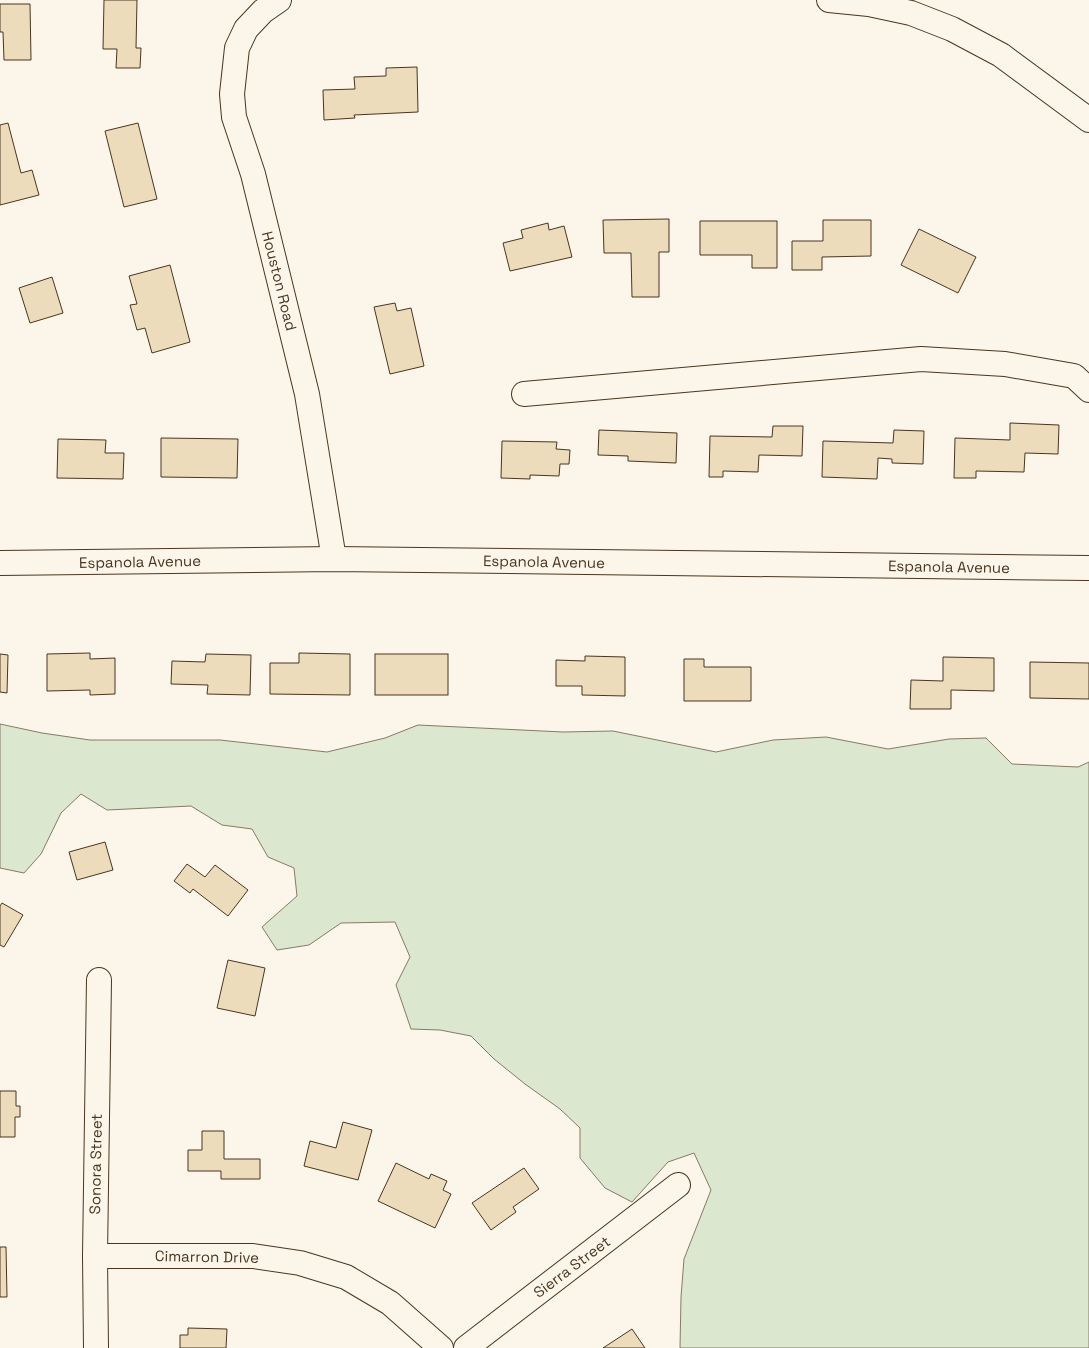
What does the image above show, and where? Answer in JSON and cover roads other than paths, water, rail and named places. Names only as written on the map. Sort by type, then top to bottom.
[{"type":"street","points":[[829,0],[869,4],[911,13],[952,29],[1001,55],[1089,120]]},
{"type":"street","name":"Houston Road","points":[[271,6],[246,29],[237,48],[232,94],[234,117],[253,174],[307,394],[334,559]]},
{"type":"street","points":[[524,394],[921,359],[1005,364],[1074,376],[1089,390]]},
{"type":"street","name":"Espanola Avenue","points":[[0,563],[334,559],[1088,567]]},
{"type":"street","name":"Sonora Street","points":[[96,1348],[95,1256],[99,980]]},
{"type":"street","name":"Sierra Street","points":[[466,1348],[678,1185]]},
{"type":"street","name":"Cimarron Drive","points":[[95,1256],[253,1256],[300,1263],[346,1277],[390,1303],[441,1348]]}]
